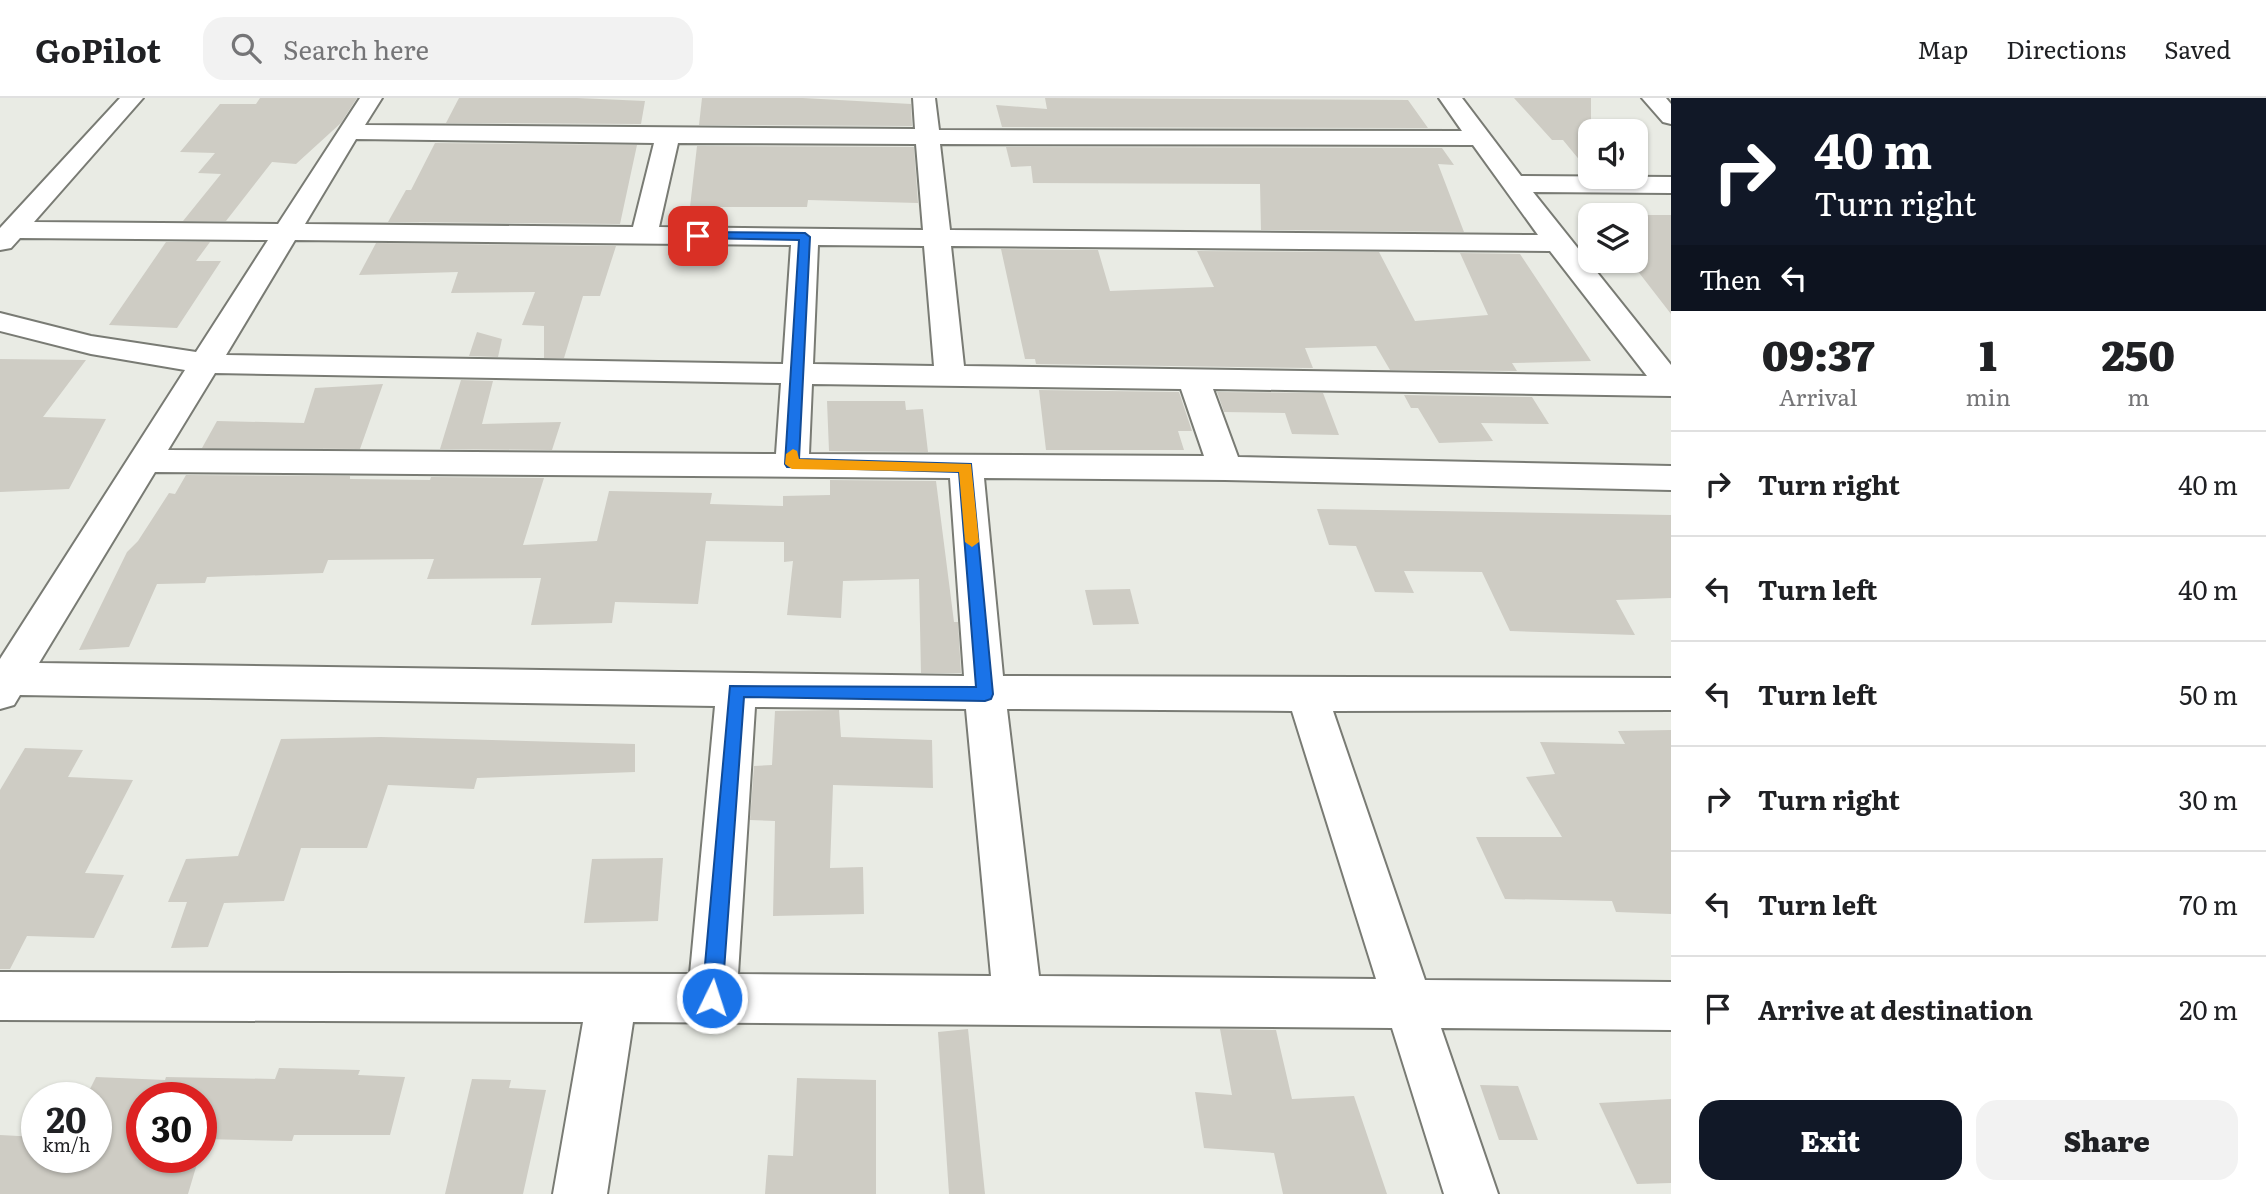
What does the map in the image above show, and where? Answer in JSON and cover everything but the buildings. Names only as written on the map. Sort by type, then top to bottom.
[{"type":"street","points":[[6,237],[132,98]]},
{"type":"street","points":[[4,686],[147,461],[371,98]]},
{"type":"street","points":[[924,98],[950,376]]},
{"type":"street","points":[[1450,98],[1558,243],[1671,386]]},
{"type":"street","points":[[1653,98],[1671,117]]},
{"type":"street","points":[[349,132],[668,136],[1481,138]]},
{"type":"street","points":[[644,235],[668,136]]},
{"type":"street","points":[[1514,184],[1671,185]]},
{"type":"street","points":[[6,237],[287,231],[1558,243]]},
{"type":"street","points":[[792,464],[805,237]]},
{"type":"street","points":[[0,322],[102,349],[207,364],[798,375],[1671,386]]},
{"type":"street","points":[[1193,378],[1225,468]]},
{"type":"street","points":[[147,461],[1225,468],[1671,478]]},
{"type":"street","points":[[966,467],[985,694],[1018,1000]]},
{"type":"street","points":[[4,686],[736,690],[1308,697],[1671,694]]},
{"type":"street","points":[[712,998],[736,690]]},
{"type":"street","points":[[1308,697],[1471,1194]]},
{"type":"street","points":[[0,996],[712,998],[1671,1006]]},
{"type":"street","points":[[580,1194],[612,998]]},
{"type":"slow traffic","points":[[793,454],[792,464],[966,467],[972,542]]},
{"type":"route","points":[[698,236],[805,237],[792,464],[966,467],[985,694],[736,690],[712,998]]}]
